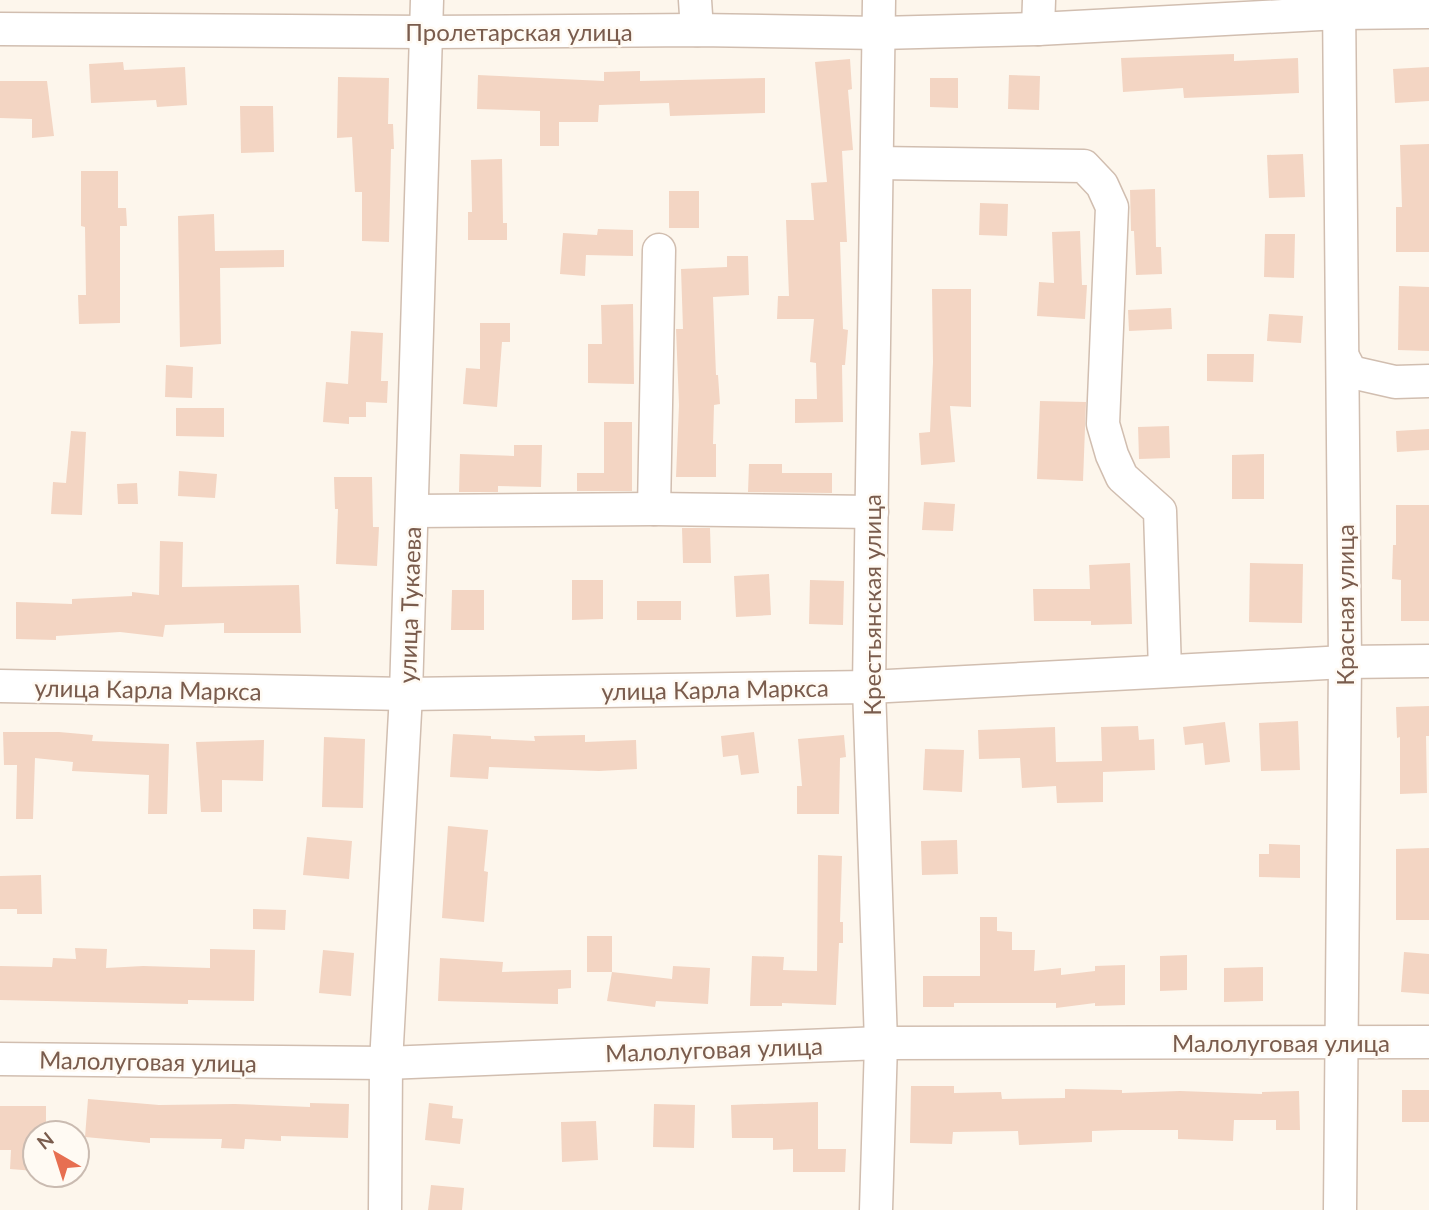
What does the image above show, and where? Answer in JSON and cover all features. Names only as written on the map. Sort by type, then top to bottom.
[{"type":"street","name":"улица Тукаева","points":[[385,1210],[386,1063],[406,694],[427,0]]},
{"type":"street","name":"Крестьянская улица","points":[[876,1210],[881,1043],[869,687],[879,0]]},
{"type":"street","name":"Пролетарская улица","points":[[0,29],[426,32],[696,15],[879,33],[1038,14],[1339,7],[1429,12]]},
{"type":"street","name":"Красная улица","points":[[1339,7],[1345,662],[1340,1210]]},
{"type":"street","points":[[877,163],[1046,163],[1084,166],[1102,185],[1112,207],[1102,424],[1122,477],[1160,512],[1165,671]]},
{"type":"street","points":[[654,509],[659,250]]},
{"type":"street","points":[[1343,357],[1351,372],[1395,382],[1429,381]]},
{"type":"street","points":[[412,511],[654,509],[872,512]]},
{"type":"street","name":"улица Карла Маркса","points":[[0,686],[406,694],[869,687],[1345,662],[1429,661]]},
{"type":"street","name":"Малолуговая улица","points":[[0,1059],[386,1063],[881,1043],[1429,1042]]},
{"type":"building","points":[[1234,54],[1234,61],[1298,58],[1299,93],[1184,98],[1183,88],[1123,92],[1121,58]]},
{"type":"building","points":[[850,59],[852,89],[848,90],[853,150],[842,151],[847,242],[840,242],[843,329],[848,330],[845,365],[842,365],[843,422],[795,423],[795,399],[817,399],[816,363],[810,362],[814,319],[777,319],[778,296],[789,296],[786,220],[814,220],[811,183],[827,182],[815,62]]},
{"type":"building","points":[[123,62],[124,70],[185,67],[187,105],[157,107],[156,100],[91,103],[89,64]]},
{"type":"building","points":[[1429,67],[1429,101],[1395,103],[1393,69]]},
{"type":"building","points":[[640,71],[640,81],[765,78],[765,113],[670,116],[669,103],[599,105],[598,122],[559,122],[559,146],[540,146],[540,111],[477,109],[478,75],[604,81],[604,72]]},
{"type":"building","points":[[1009,75],[1040,76],[1039,110],[1008,109]]},
{"type":"building","points":[[338,77],[389,78],[388,124],[393,124],[394,149],[391,149],[389,242],[362,241],[362,192],[355,192],[352,137],[337,138]]},
{"type":"building","points":[[930,78],[958,78],[958,108],[930,107]]},
{"type":"building","points":[[0,81],[47,81],[54,136],[32,138],[32,119],[0,118]]},
{"type":"building","points":[[240,106],[273,106],[274,152],[241,153]]},
{"type":"building","points":[[1429,144],[1429,252],[1396,252],[1396,207],[1402,207],[1400,145]]},
{"type":"building","points":[[1303,154],[1305,197],[1269,198],[1267,155]]},
{"type":"building","points":[[502,159],[503,223],[507,223],[507,240],[468,240],[468,212],[472,212],[471,160]]},
{"type":"building","points":[[81,171],[118,171],[118,208],[126,208],[127,226],[120,226],[120,323],[79,324],[78,295],[86,295],[85,227],[81,226]]},
{"type":"building","points":[[1155,189],[1156,247],[1161,247],[1162,274],[1136,275],[1130,190]]},
{"type":"building","points":[[669,191],[699,191],[699,228],[669,228]]},
{"type":"building","points":[[980,203],[1008,204],[1007,236],[979,235]]},
{"type":"building","points":[[214,214],[215,251],[284,250],[284,267],[220,268],[221,344],[180,347],[178,216]]},
{"type":"building","points":[[598,229],[633,230],[633,256],[586,255],[585,276],[560,274],[563,233],[597,235]]},
{"type":"building","points":[[1080,231],[1082,285],[1087,285],[1085,319],[1037,316],[1039,282],[1054,283],[1052,232]]},
{"type":"building","points":[[1265,234],[1295,234],[1294,278],[1264,277]]},
{"type":"building","points":[[727,256],[748,256],[749,295],[713,297],[720,404],[714,405],[716,477],[676,477],[679,405],[676,329],[683,329],[681,269],[727,267]]},
{"type":"building","points":[[1399,286],[1429,287],[1429,351],[1398,350]]},
{"type":"building","points":[[932,289],[971,289],[971,407],[950,406],[955,462],[921,465],[919,433],[930,432]]},
{"type":"building","points":[[633,304],[634,384],[588,383],[588,344],[602,344],[601,305]]},
{"type":"building","points":[[1171,308],[1172,329],[1129,331],[1128,310]]},
{"type":"building","points":[[1269,314],[1303,316],[1301,343],[1267,341]]},
{"type":"building","points":[[480,323],[510,323],[510,342],[502,342],[497,407],[463,404],[466,368],[480,369]]},
{"type":"building","points":[[351,331],[383,333],[381,381],[388,381],[387,403],[366,402],[366,417],[349,417],[349,424],[323,422],[326,382],[348,384]]},
{"type":"building","points":[[1207,354],[1254,354],[1253,382],[1207,381]]},
{"type":"building","points":[[166,365],[193,367],[192,398],[165,397]]},
{"type":"building","points":[[1040,401],[1086,402],[1083,481],[1037,479]]},
{"type":"building","points":[[176,408],[224,408],[224,437],[176,436]]},
{"type":"building","points":[[604,422],[632,422],[632,491],[577,491],[577,473],[604,473]]},
{"type":"building","points":[[1169,426],[1170,458],[1139,459],[1138,427]]},
{"type":"building","points":[[1429,429],[1429,450],[1397,452],[1396,431]]},
{"type":"building","points":[[71,431],[86,432],[82,515],[51,514],[53,482],[66,483]]},
{"type":"building","points":[[514,445],[542,445],[541,487],[498,486],[498,492],[459,492],[460,454],[514,456]]},
{"type":"building","points":[[1264,454],[1264,499],[1232,499],[1232,455]]},
{"type":"building","points":[[749,464],[782,464],[782,473],[832,473],[832,493],[748,492]]},
{"type":"building","points":[[179,471],[217,474],[215,498],[178,496]]},
{"type":"building","points":[[334,477],[372,477],[373,527],[379,527],[377,566],[336,564],[338,509],[335,509]]},
{"type":"building","points":[[137,483],[138,504],[118,504],[117,484]]},
{"type":"building","points":[[924,502],[955,504],[953,531],[922,530]]},
{"type":"building","points":[[1396,505],[1429,505],[1429,621],[1401,621],[1401,580],[1392,579],[1393,545],[1396,545]]},
{"type":"building","points":[[682,528],[710,528],[711,563],[683,563]]},
{"type":"building","points":[[160,541],[183,542],[182,587],[299,585],[301,633],[224,633],[224,623],[165,625],[163,637],[120,632],[56,636],[56,640],[16,639],[16,602],[72,604],[72,599],[132,596],[132,592],[159,595]]},
{"type":"building","points":[[1130,563],[1132,624],[1091,625],[1091,621],[1034,621],[1033,589],[1090,589],[1089,565]]},
{"type":"building","points":[[1250,563],[1303,564],[1302,623],[1249,622]]},
{"type":"building","points":[[769,574],[771,615],[736,617],[734,576]]},
{"type":"building","points":[[572,580],[603,580],[603,619],[572,620]]},
{"type":"building","points":[[810,580],[844,581],[843,625],[809,624]]},
{"type":"building","points":[[452,590],[484,590],[484,630],[451,630]]},
{"type":"building","points":[[637,601],[681,601],[681,620],[637,620]]},
{"type":"building","points":[[1429,706],[1429,736],[1426,736],[1427,793],[1400,794],[1400,737],[1397,738],[1396,707]]},
{"type":"building","points":[[1298,721],[1300,770],[1261,771],[1259,723]]},
{"type":"building","points":[[1225,722],[1230,762],[1205,765],[1203,743],[1185,745],[1183,727]]},
{"type":"building","points":[[1138,726],[1139,740],[1154,739],[1155,770],[1103,772],[1103,802],[1057,803],[1056,786],[1022,788],[1020,758],[979,759],[978,730],[1055,727],[1056,762],[1102,761],[1101,727]]},
{"type":"building","points":[[3,732],[59,732],[93,735],[92,741],[169,744],[167,814],[148,814],[149,775],[72,771],[73,762],[35,758],[33,819],[16,819],[17,765],[4,765]]},
{"type":"building","points":[[754,732],[759,773],[741,775],[738,755],[723,757],[721,736]]},
{"type":"building","points":[[453,734],[535,741],[534,736],[585,735],[585,742],[636,740],[637,769],[599,771],[489,767],[488,779],[450,777]]},
{"type":"building","points":[[844,735],[846,757],[840,758],[839,814],[797,814],[797,786],[802,786],[798,739]]},
{"type":"building","points":[[324,737],[365,739],[363,808],[322,807]]},
{"type":"building","points":[[264,740],[263,781],[222,780],[222,812],[201,812],[196,742]]},
{"type":"building","points":[[925,749],[964,750],[962,792],[923,790]]},
{"type":"building","points":[[448,826],[488,830],[484,871],[488,872],[484,922],[442,918]]},
{"type":"building","points":[[307,837],[352,841],[349,879],[303,875]]},
{"type":"building","points":[[957,840],[958,874],[922,875],[921,841]]},
{"type":"building","points":[[1269,844],[1300,845],[1300,878],[1259,877],[1259,854],[1269,854]]},
{"type":"building","points":[[1429,848],[1429,920],[1396,920],[1396,849]]},
{"type":"building","points":[[818,855],[842,856],[840,922],[843,922],[843,943],[839,943],[836,1005],[782,1003],[782,1006],[750,1006],[752,956],[784,957],[783,970],[817,971]]},
{"type":"building","points":[[41,875],[42,914],[17,914],[17,909],[0,909],[0,876]]},
{"type":"building","points":[[253,909],[286,910],[285,930],[253,929]]},
{"type":"building","points":[[980,917],[997,917],[997,931],[1012,932],[1012,950],[1035,950],[1034,971],[1061,968],[1061,975],[1095,971],[1095,966],[1125,965],[1125,1005],[1095,1006],[1095,1003],[1056,1008],[1056,1003],[954,1003],[954,1007],[923,1007],[923,976],[980,976]]},
{"type":"building","points":[[587,936],[612,936],[612,972],[587,972]]},
{"type":"building","points":[[75,948],[107,949],[106,968],[210,968],[210,949],[255,950],[254,1001],[188,1000],[188,1004],[0,1000],[0,966],[52,967],[53,958],[76,959]]},
{"type":"building","points":[[323,950],[354,953],[351,996],[319,993]]},
{"type":"building","points":[[1404,952],[1429,954],[1429,994],[1401,992]]},
{"type":"building","points":[[1187,955],[1187,990],[1160,991],[1160,956]]},
{"type":"building","points":[[440,958],[503,962],[502,972],[571,970],[571,988],[558,989],[558,1004],[438,1001]]},
{"type":"building","points":[[673,966],[710,968],[708,1004],[656,1001],[655,1007],[607,1001],[612,972],[672,979]]},
{"type":"building","points":[[1263,967],[1263,1001],[1224,1002],[1224,968]]},
{"type":"building","points":[[911,1086],[954,1086],[954,1093],[1001,1092],[1002,1099],[1065,1098],[1065,1089],[1122,1090],[1122,1093],[1180,1091],[1262,1094],[1299,1091],[1300,1130],[1276,1130],[1276,1120],[1234,1120],[1233,1141],[1178,1139],[1178,1130],[1122,1130],[1092,1131],[1092,1142],[1019,1145],[1018,1131],[953,1132],[952,1144],[910,1143]]},
{"type":"building","points":[[1402,1090],[1429,1090],[1429,1122],[1402,1122]]},
{"type":"building","points":[[88,1099],[159,1105],[310,1107],[310,1103],[349,1104],[348,1138],[281,1136],[281,1141],[245,1139],[244,1149],[221,1148],[222,1139],[150,1138],[150,1143],[91,1138],[91,1119],[86,1119]]},
{"type":"building","points":[[818,1102],[818,1149],[846,1149],[845,1172],[793,1172],[793,1149],[773,1150],[773,1138],[732,1138],[731,1105]]},
{"type":"building","points":[[429,1103],[453,1106],[452,1118],[463,1119],[460,1144],[425,1140]]},
{"type":"building","points":[[654,1104],[695,1105],[694,1148],[653,1147]]},
{"type":"building","points":[[0,1106],[46,1106],[46,1119],[21,1119],[21,1170],[10,1169],[11,1150],[0,1150]]},
{"type":"building","points":[[596,1121],[598,1160],[562,1162],[561,1122]]},
{"type":"building","points":[[431,1185],[464,1188],[462,1210],[428,1210]]}]
